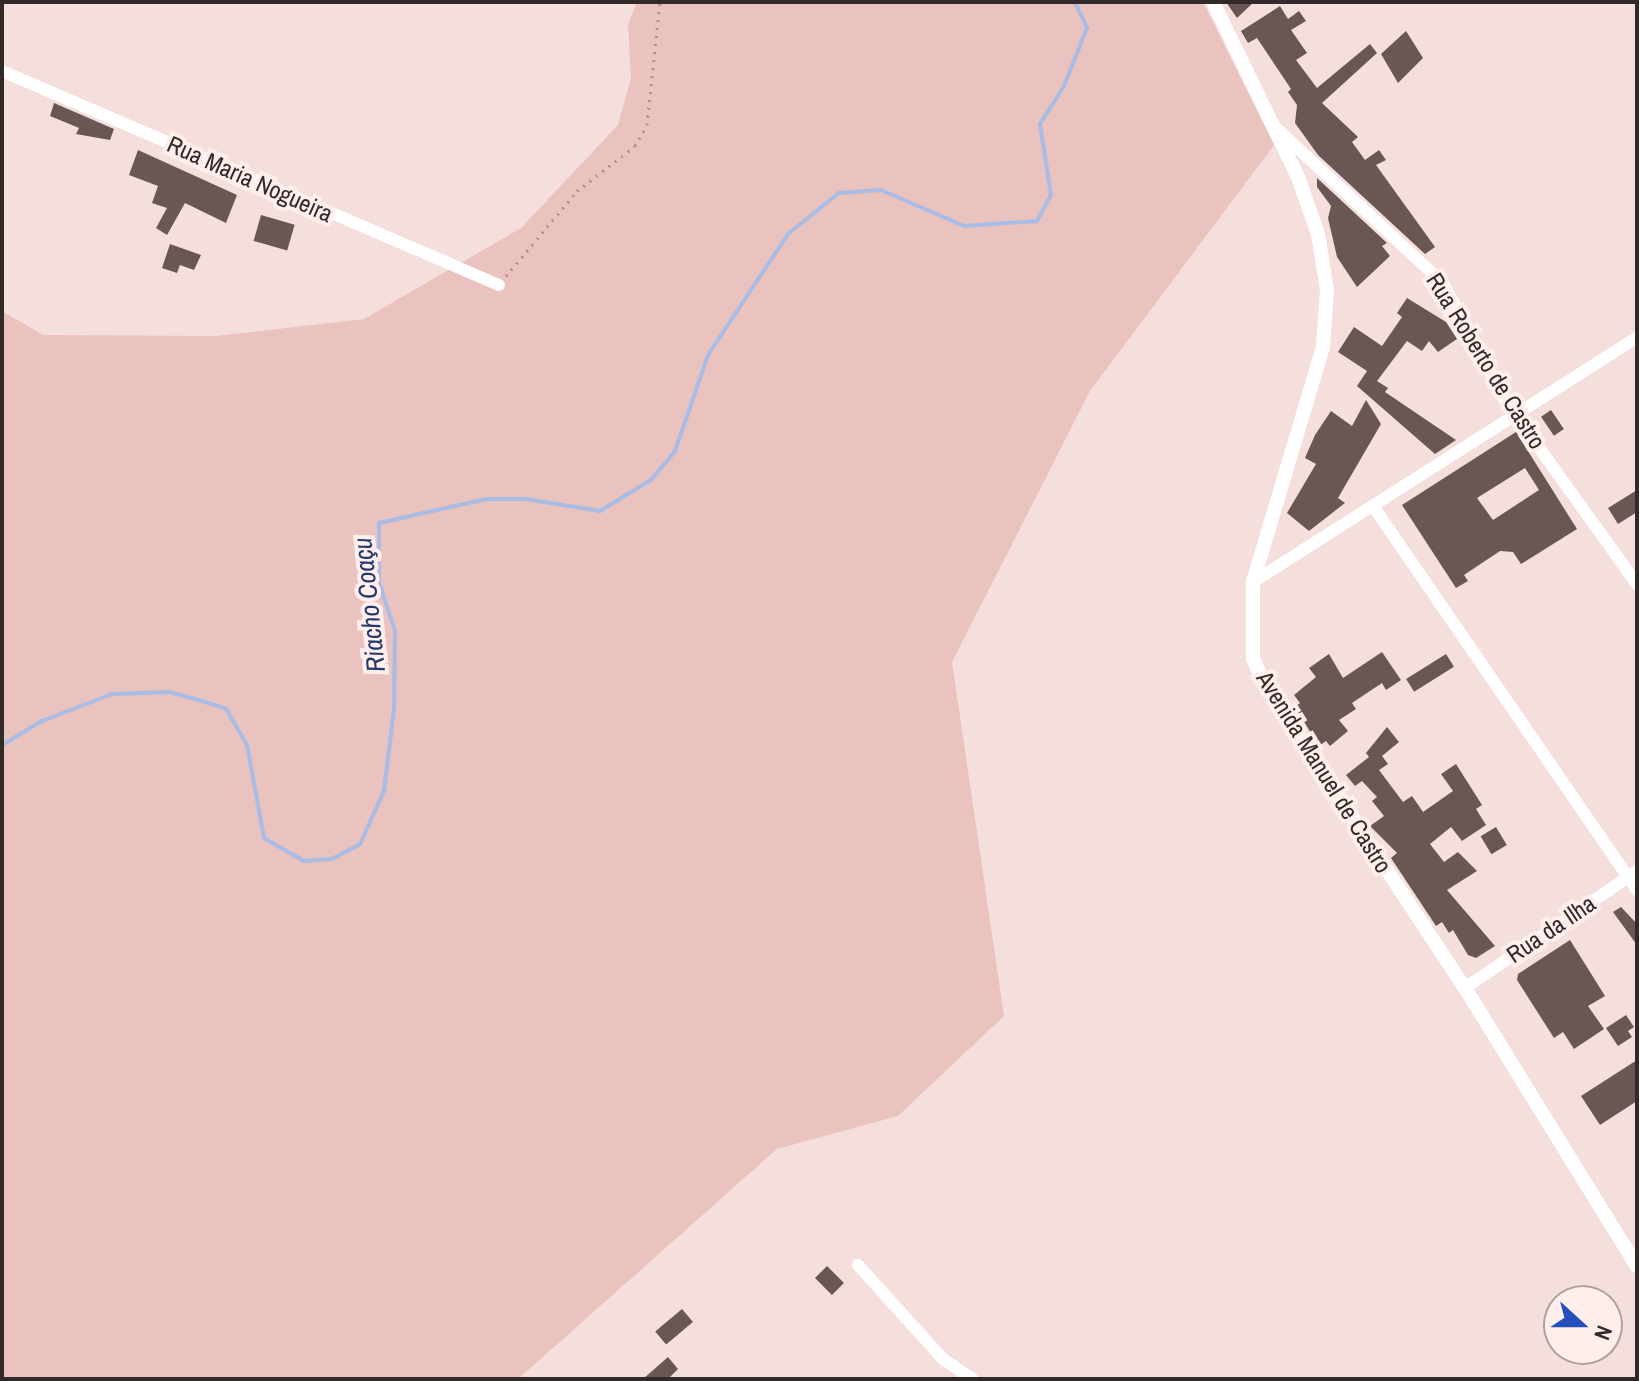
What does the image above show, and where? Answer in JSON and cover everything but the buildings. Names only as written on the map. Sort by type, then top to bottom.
[{"type":"street","name":"Avenida Manuel de Castro","points":[[1213,2],[1275,127],[1318,234],[1328,310],[1319,361],[1253,582],[1250,648],[1263,682],[1465,988],[1637,1266]]},
{"type":"street","name":"Rua Maria Nogueira","points":[[2,71],[499,285]]},
{"type":"street","name":"Rua Roberto de Castro","points":[[1275,127],[1443,283],[1514,413],[1637,584]]},
{"type":"street","points":[[1253,582],[1637,337]]},
{"type":"street","points":[[1373,506],[1633,874],[1637,890]]},
{"type":"street","name":"Rua da Ilha","points":[[1465,988],[1633,874]]},
{"type":"street","points":[[858,1265],[943,1359],[973,1379]]},
{"type":"path","points":[[499,285],[577,191],[635,146],[647,125],[660,2]]},
{"type":"shaded area","points":[[637,2],[1203,2],[1274,145],[1090,391],[952,662],[1004,1016],[898,1116],[777,1149],[518,1379],[2,1379],[2,311],[43,335],[216,336],[364,319],[521,228],[618,125],[631,78],[628,25]]},
{"type":"waterway","name":"Riacho Coaçu","points":[[2,745],[42,721],[112,694],[169,692],[196,699],[226,709],[247,745],[264,838],[304,861],[332,859],[360,844],[384,791],[394,710],[395,631],[379,582],[379,523],[486,499],[526,499],[600,511],[651,480],[675,451],[708,355],[788,234],[839,193],[881,190],[964,226],[1037,221],[1051,195],[1040,124],[1064,86],[1087,28],[1075,2]]}]
